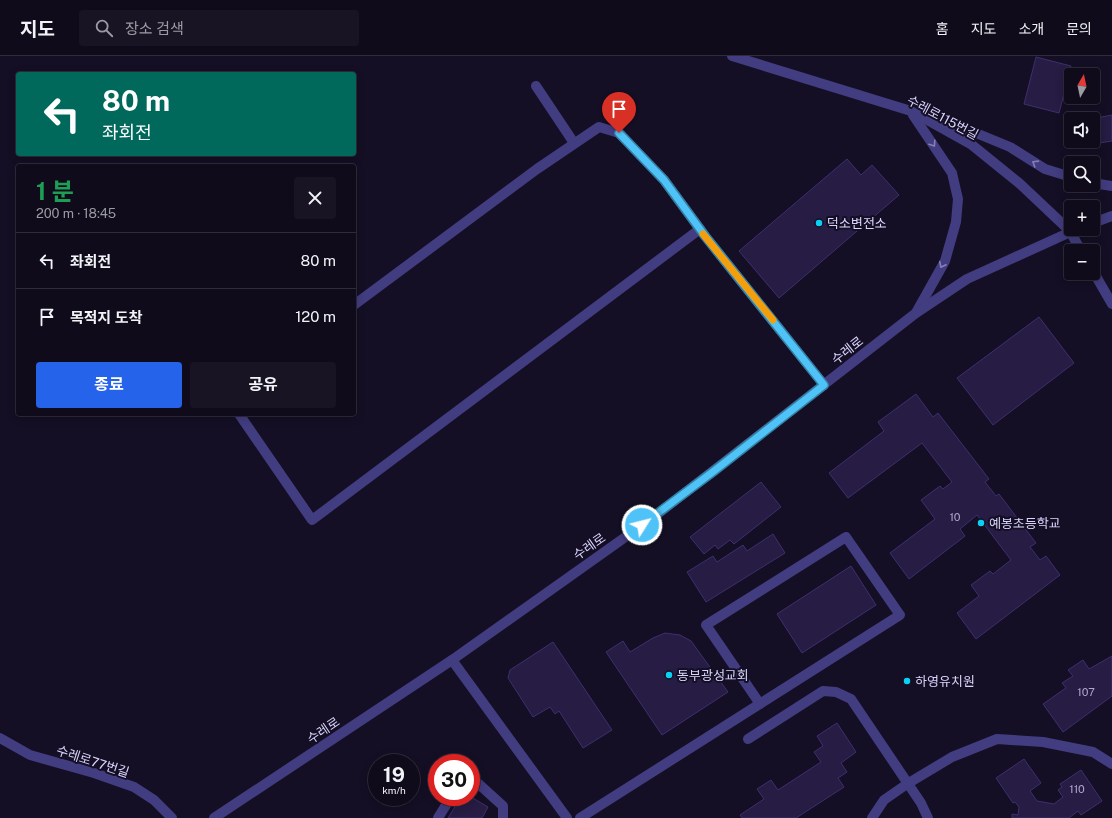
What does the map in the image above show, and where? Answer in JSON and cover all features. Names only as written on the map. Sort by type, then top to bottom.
[{"type":"street","name":"수레로115번길","points":[[732,56],[914,113],[972,145],[1018,182],[1064,222]]},
{"type":"street","points":[[536,86],[574,143]]},
{"type":"street","points":[[914,113],[976,132],[1010,147],[1045,169],[1064,175]]},
{"type":"street","points":[[914,113],[952,173],[958,199],[956,222],[944,261],[916,313]]},
{"type":"street","points":[[356,304],[537,169],[599,127],[619,133],[664,180],[700,230],[824,385]]},
{"type":"street","points":[[1100,184],[1112,186]]},
{"type":"street","points":[[1100,220],[1112,216]]},
{"type":"street","points":[[239,416],[312,520],[700,230]]},
{"type":"street","name":"수레로","points":[[214,818],[452,660],[655,516],[916,313],[967,279],[1064,234]]},
{"type":"street","points":[[1098,280],[1112,304]]},
{"type":"street","points":[[580,818],[760,704],[900,615],[846,537],[706,625],[760,704]]},
{"type":"street","points":[[452,660],[567,818]]},
{"type":"street","points":[[748,739],[823,691],[836,692],[851,699],[928,818]]},
{"type":"street","name":"수레로77번길","points":[[0,738],[30,755],[94,773],[134,787],[154,800],[172,818]]},
{"type":"street","points":[[872,818],[884,800],[907,784],[952,757],[996,739],[1043,742],[1093,752],[1112,764]]},
{"type":"street","points":[[480,785],[503,806],[503,818]]},
{"type":"street","points":[[438,818],[445,806]]},
{"type":"building","points":[[1036,57],[1071,66],[1070,68],[1064,68],[1064,93],[1059,113],[1024,104]]},
{"type":"building","points":[[1112,115],[1112,141],[1100,143],[1100,117]]},
{"type":"building","name":"덕소변전소","points":[[847,159],[861,175],[872,165],[899,195],[779,298],[739,251]]},
{"type":"building","points":[[1039,317],[1074,363],[993,425],[957,378]]},
{"type":"building","points":[[916,394],[933,417],[938,413],[989,479],[985,482],[996,496],[999,494],[1036,543],[1030,547],[1040,560],[1046,556],[1060,575],[976,639],[957,613],[979,596],[971,585],[990,571],[993,574],[1011,560],[977,515],[960,529],[965,536],[909,579],[890,553],[935,519],[921,500],[940,486],[943,489],[952,482],[922,443],[848,498],[829,473],[884,431],[878,422]]},
{"type":"building","points":[[761,482],[781,507],[734,544],[730,540],[718,549],[715,545],[704,554],[690,537]]},
{"type":"building","points":[[773,534],[785,553],[706,602],[687,572],[713,556],[717,562],[743,545],[747,551]]},
{"type":"building","points":[[851,566],[876,605],[802,653],[777,614]]},
{"type":"building","name":"동부광성교회","points":[[665,633],[680,635],[691,641],[728,692],[662,735],[606,652],[623,641],[630,652],[653,638]]},
{"type":"building","points":[[553,642],[612,730],[583,748],[559,711],[555,714],[550,707],[533,717],[508,678],[510,670]]},
{"type":"building","points":[[1112,656],[1112,696],[1063,732],[1043,704],[1066,688],[1062,683],[1073,676],[1068,670],[1083,660],[1089,669]]},
{"type":"building","points":[[837,723],[856,752],[841,763],[847,772],[838,778],[844,787],[796,818],[742,818],[740,815],[764,799],[757,789],[771,780],[778,790],[821,762],[814,752],[823,746],[817,736]]},
{"type":"building","points":[[1024,759],[1041,783],[1030,791],[1037,801],[1054,804],[1063,797],[1058,790],[1062,787],[1060,784],[1081,770],[1102,801],[1081,815],[1078,811],[1069,818],[1012,818],[1012,814],[1018,815],[1019,807],[1015,802],[1013,803],[996,778]]},
{"type":"building","points":[[480,802],[488,807],[482,818],[448,818],[455,806],[480,806]]},
{"type":"slow traffic","points":[[703,234],[773,320]]},
{"type":"place","name":"덕소변전소","points":[[819,223]]},
{"type":"place","name":"예봉초등학교","points":[[981,523]]},
{"type":"place","name":"동부광성교회","points":[[669,675]]},
{"type":"place","name":"하영유치원","points":[[907,681]]},
{"type":"route","points":[[619,133],[664,180],[705,236],[824,385],[642,525]]}]
